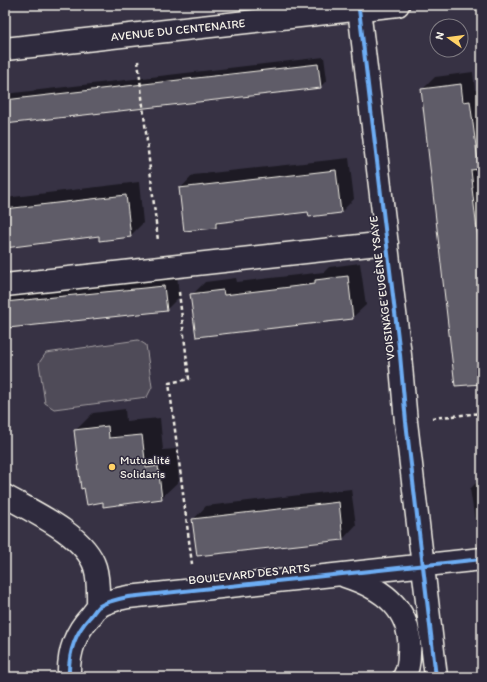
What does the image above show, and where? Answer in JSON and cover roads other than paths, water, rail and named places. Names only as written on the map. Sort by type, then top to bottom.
[{"type":"street","name":"AVENUE DU CENTENAIRE","points":[[5,49],[398,5]]},
{"type":"street","name":"VOISINAGE EUGÈNE YSAYE","points":[[358,9],[387,243],[406,422],[436,677]]},
{"type":"street","name":"VOISINAGE EUGÈNE YSAYE","points":[[5,285],[387,243]]},
{"type":"street","points":[[5,496],[74,537],[84,547],[95,567],[98,579],[98,608]]},
{"type":"street","name":"BOULEVARD DES ARTS","points":[[69,677],[68,663],[71,649],[84,623],[98,608],[111,601],[128,597],[482,559]]},
{"type":"street","name":"BOULEVARD DES ARTS","points":[[340,575],[362,582],[377,589],[398,608],[405,622],[410,644],[409,659],[404,677]]},
{"type":"place","name":"Mutualité Solidaris","points":[[112,467]]}]
